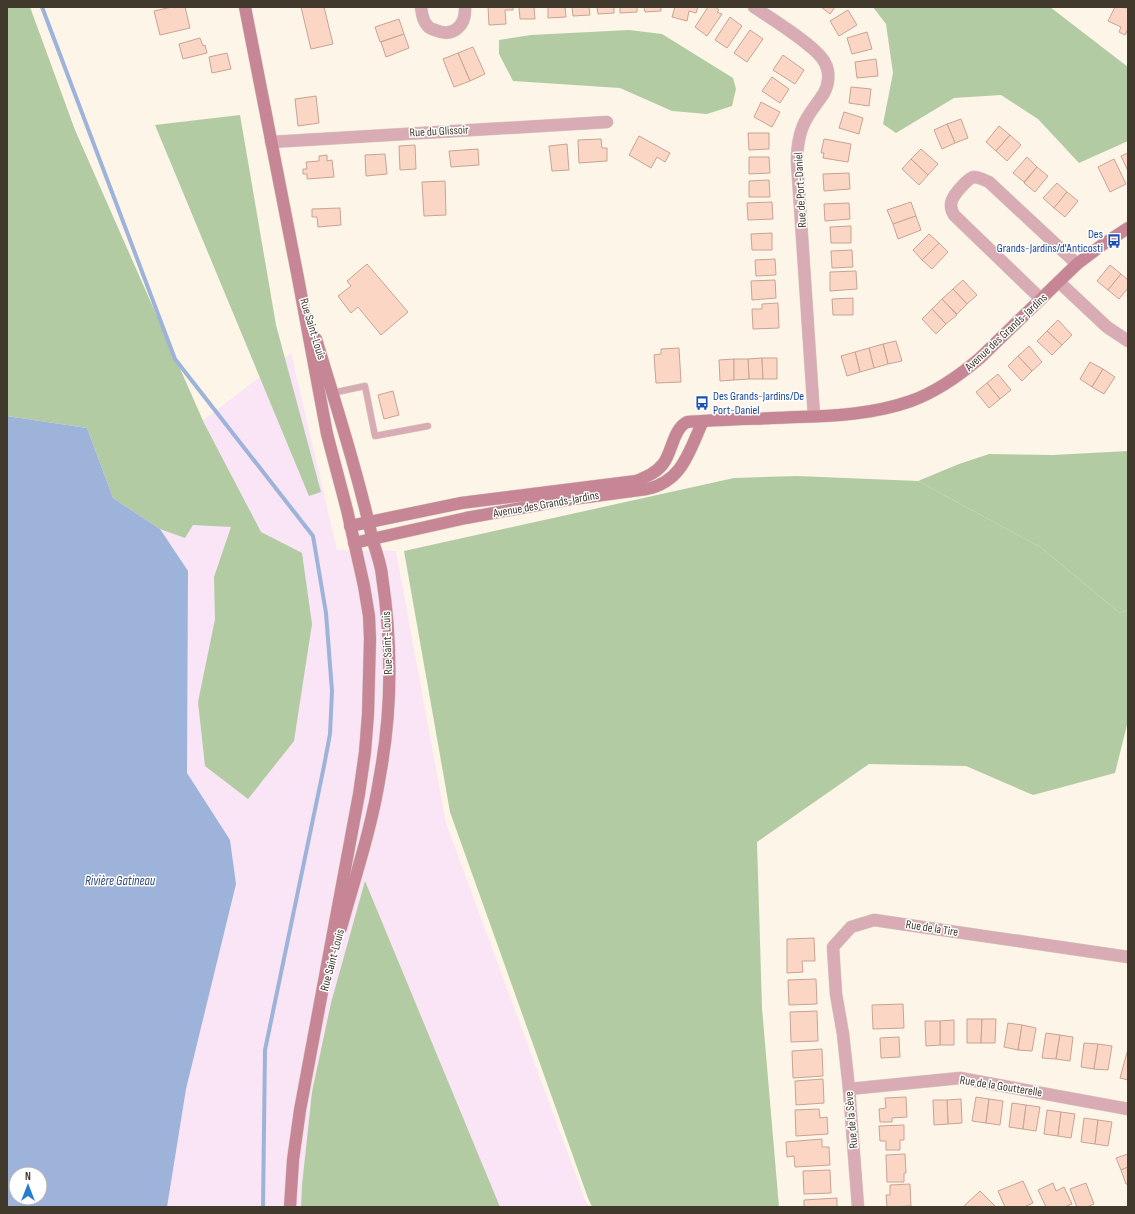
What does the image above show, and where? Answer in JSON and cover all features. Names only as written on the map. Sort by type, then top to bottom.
[{"type":"main road","name":"Rue Saint-Louis","points":[[246,7],[327,434],[364,586],[369,616],[370,639],[365,752],[359,794],[318,1010],[296,1137],[290,1207]]},
{"type":"main road","name":"Avenue des Grands-Jardins","points":[[350,526],[461,503],[636,481],[654,473],[663,464],[678,432],[683,424],[687,422],[860,413],[912,401],[925,395],[963,372],[980,358],[1077,264],[1128,228]]},
{"type":"main road","name":"Rue Saint-Louis","points":[[298,278],[369,522],[382,574],[388,631],[388,692],[385,745],[380,775],[372,815],[318,1010]]},
{"type":"main road","name":"Avenue des Grands-Jardins","points":[[354,543],[466,518],[661,485],[670,479],[684,462],[703,421]]},
{"type":"street","points":[[421,7],[422,16],[427,26],[431,29],[446,33],[454,31],[463,24],[466,16],[465,7]]},
{"type":"street","name":"Rue de Port-Daniel","points":[[754,7],[809,45],[826,63],[828,73],[828,83],[824,93],[807,118],[801,130],[797,162],[814,416]]},
{"type":"street","name":"Rue du Glissoir","points":[[271,142],[607,122]]},
{"type":"street","points":[[1041,299],[954,215],[951,210],[953,199],[968,180],[978,178],[989,182],[1077,264]]},
{"type":"street","points":[[1059,282],[1107,327],[1128,341]]},
{"type":"street","name":"Rue de la Tire","points":[[843,1034],[836,994],[833,947],[850,926],[874,920],[1128,957]]},
{"type":"street","name":"Rue de la Sève","points":[[843,1034],[849,1089],[858,1207]]},
{"type":"street","name":"Rue de la Goutterelle","points":[[849,1089],[960,1078],[1128,1109]]},
{"type":"lane","points":[[332,393],[365,386],[375,436],[428,426]]},
{"type":"shaded area","points":[[291,353],[337,550],[396,551],[446,823],[585,1200],[590,1207],[7,1207],[8,1202],[8,1206],[48,1206],[48,1166],[15,1166],[105,687],[164,520],[201,422]]},
{"type":"green space","points":[[7,7],[30,7],[75,130],[204,423],[261,532],[302,553],[312,624],[294,741],[248,799],[205,766],[198,702],[215,619],[214,577],[231,527],[193,525],[185,538],[160,529],[113,498],[87,428],[7,416]]},
{"type":"green space","points":[[873,7],[1050,7],[1128,67],[1128,141],[1079,163],[1038,119],[1001,95],[954,98],[896,133],[883,124],[893,73],[886,24]]},
{"type":"green space","points":[[629,30],[662,34],[733,78],[736,89],[732,106],[707,114],[672,111],[620,88],[513,81],[499,54],[499,40],[531,35]]},
{"type":"green space","points":[[240,115],[276,325],[321,492],[309,496],[155,125]]},
{"type":"green space","points":[[1128,451],[1128,610],[1120,613],[1040,547],[918,481],[959,464],[989,454],[1053,455]]},
{"type":"green space","points":[[797,476],[918,481],[1040,547],[1120,613],[1128,610],[1128,721],[1115,773],[1033,795],[966,766],[869,764],[757,842],[762,1008],[779,1207],[592,1207],[450,812],[404,551],[734,478]]},
{"type":"green space","points":[[365,881],[500,1207],[301,1207],[312,1092],[331,1003]]},
{"type":"water","name":"Rivière Gatineau","points":[[7,416],[87,428],[113,498],[160,529],[188,571],[187,773],[230,840],[236,884],[186,1089],[167,1207],[7,1207]]},
{"type":"building","points":[[172,7],[185,7],[190,28],[160,35],[154,11]]},
{"type":"building","points":[[301,7],[324,7],[333,44],[311,49]]},
{"type":"building","points":[[488,7],[513,7],[513,10],[505,10],[506,24],[489,25]]},
{"type":"building","points":[[519,7],[534,7],[535,19],[520,19]]},
{"type":"building","points":[[548,7],[565,7],[566,17],[548,18]]},
{"type":"building","points":[[572,7],[589,7],[590,15],[573,16]]},
{"type":"building","points":[[597,7],[614,7],[614,13],[598,14]]},
{"type":"building","points":[[620,7],[637,7],[637,12],[620,13]]},
{"type":"building","points":[[644,7],[661,7],[661,11],[645,12]]},
{"type":"building","points":[[675,7],[698,7],[696,13],[689,11],[687,21],[672,17]]},
{"type":"building","points":[[708,7],[715,7],[719,10],[717,12],[722,14],[707,36],[695,27]]},
{"type":"building","points":[[821,7],[835,7],[830,14]]},
{"type":"building","points":[[1115,7],[1128,8],[1128,31],[1125,35],[1119,32],[1121,27],[1108,21]]},
{"type":"building","points":[[848,10],[857,25],[839,36],[830,21]]},
{"type":"building","points":[[730,17],[742,26],[727,48],[715,40]]},
{"type":"building","points":[[399,19],[404,34],[380,42],[375,27]]},
{"type":"building","points":[[750,30],[763,39],[747,62],[734,53]]},
{"type":"building","points":[[867,32],[872,49],[852,54],[847,38]]},
{"type":"building","points":[[404,34],[409,48],[386,57],[381,42]]},
{"type":"building","points":[[200,38],[203,46],[205,45],[207,53],[183,59],[179,44]]},
{"type":"building","points":[[473,47],[485,74],[470,81],[458,53]]},
{"type":"building","points":[[227,53],[231,69],[212,73],[209,57]]},
{"type":"building","points":[[458,53],[470,81],[454,87],[443,59]]},
{"type":"building","points":[[783,55],[804,70],[795,84],[773,70]]},
{"type":"building","points":[[876,59],[878,76],[857,78],[855,62]]},
{"type":"building","points":[[772,77],[789,89],[780,103],[762,91]]},
{"type":"building","points":[[851,87],[871,89],[869,106],[849,103]]},
{"type":"building","points":[[316,96],[319,123],[298,126],[295,99]]},
{"type":"building","points":[[761,102],[780,112],[772,127],[754,117]]},
{"type":"building","points":[[844,112],[863,118],[859,134],[839,128]]},
{"type":"building","points":[[961,119],[968,138],[955,143],[947,124]]},
{"type":"building","points":[[947,124],[955,143],[942,149],[934,130]]},
{"type":"building","points":[[999,126],[1010,135],[996,151],[986,142]]},
{"type":"building","points":[[748,133],[769,133],[769,149],[749,150]]},
{"type":"building","points":[[1010,135],[1021,145],[1007,161],[996,151]]},
{"type":"building","points":[[639,136],[670,153],[665,162],[657,157],[651,168],[629,155]]},
{"type":"building","points":[[601,139],[602,148],[607,148],[607,161],[579,163],[578,140]]},
{"type":"building","points":[[824,139],[851,144],[848,162],[823,158],[824,153],[821,153]]},
{"type":"building","points":[[567,144],[569,170],[552,171],[549,146]]},
{"type":"building","points":[[415,145],[416,169],[400,170],[399,146]]},
{"type":"building","points":[[478,149],[479,165],[451,167],[449,151]]},
{"type":"building","points":[[921,149],[938,164],[928,175],[911,159]]},
{"type":"building","points":[[1128,153],[1128,171],[1121,156]]},
{"type":"building","points":[[385,154],[387,174],[366,176],[365,155]]},
{"type":"building","points":[[327,155],[327,161],[332,160],[334,177],[307,179],[307,174],[303,174],[303,169],[307,169],[306,162],[319,161],[319,156]]},
{"type":"building","points":[[749,157],[769,157],[770,173],[749,174]]},
{"type":"building","points":[[1027,157],[1037,167],[1024,182],[1013,173]]},
{"type":"building","points":[[911,159],[928,175],[919,185],[902,169]]},
{"type":"building","points":[[1114,159],[1126,184],[1110,192],[1098,167]]},
{"type":"building","points":[[1037,167],[1048,176],[1035,192],[1024,183]]},
{"type":"building","points":[[849,173],[850,189],[824,191],[823,174]]},
{"type":"building","points":[[769,180],[770,197],[749,197],[749,181]]},
{"type":"building","points":[[445,181],[446,215],[424,216],[422,182]]},
{"type":"building","points":[[1057,183],[1067,192],[1054,208],[1043,198]]},
{"type":"building","points":[[1067,192],[1078,201],[1065,217],[1054,208]]},
{"type":"building","points":[[772,202],[773,219],[748,220],[747,203]]},
{"type":"building","points":[[911,202],[916,216],[893,224],[887,210]]},
{"type":"building","points":[[849,203],[850,219],[825,221],[824,204]]},
{"type":"building","points":[[340,208],[341,225],[318,227],[317,217],[312,217],[312,209]]},
{"type":"building","points":[[916,216],[921,230],[898,239],[893,224]]},
{"type":"building","points":[[851,226],[851,243],[831,243],[830,227]]},
{"type":"building","points":[[772,233],[772,250],[752,250],[751,234]]},
{"type":"building","points":[[929,234],[939,243],[922,260],[913,250]]},
{"type":"building","points":[[939,243],[948,252],[932,269],[922,260]]},
{"type":"building","points":[[852,250],[853,267],[832,268],[831,251]]},
{"type":"building","points":[[775,259],[776,275],[756,276],[755,260]]},
{"type":"building","points":[[367,264],[408,312],[381,335],[358,307],[351,313],[338,296],[351,286],[347,281]]},
{"type":"building","points":[[1110,265],[1121,274],[1108,290],[1097,281]]},
{"type":"building","points":[[856,271],[857,289],[830,291],[830,272]]},
{"type":"building","points":[[1121,274],[1128,280],[1128,288],[1119,299],[1108,290]]},
{"type":"building","points":[[775,280],[776,298],[752,300],[751,281]]},
{"type":"building","points":[[963,280],[977,295],[967,304],[953,289]]},
{"type":"building","points":[[953,289],[967,304],[957,314],[942,299]]},
{"type":"building","points":[[853,298],[853,315],[833,315],[832,299]]},
{"type":"building","points":[[942,299],[957,315],[946,324],[932,309]]},
{"type":"building","points":[[778,303],[779,328],[753,329],[752,309],[762,309],[762,304]]},
{"type":"building","points":[[932,309],[946,324],[936,334],[922,319]]},
{"type":"building","points":[[1058,320],[1072,335],[1062,345],[1047,331]]},
{"type":"building","points":[[1047,331],[1062,345],[1052,355],[1037,341]]},
{"type":"building","points":[[896,341],[902,361],[888,364],[883,344]]},
{"type":"building","points":[[883,344],[888,364],[874,368],[869,348]]},
{"type":"building","points":[[1029,346],[1042,362],[1032,371],[1018,356]]},
{"type":"building","points":[[679,348],[681,382],[656,383],[654,355],[661,354],[661,349]]},
{"type":"building","points":[[869,348],[874,368],[860,372],[855,352]]},
{"type":"building","points":[[855,352],[860,372],[847,376],[841,356]]},
{"type":"building","points":[[1018,356],[1032,371],[1022,381],[1008,366]]},
{"type":"building","points":[[762,358],[763,379],[749,379],[748,359]]},
{"type":"building","points":[[762,358],[777,358],[777,379],[763,379]]},
{"type":"building","points":[[734,359],[734,380],[720,381],[719,360]]},
{"type":"building","points":[[734,359],[748,359],[749,379],[734,380]]},
{"type":"building","points":[[1090,362],[1103,369],[1092,387],[1080,379]]},
{"type":"building","points":[[1103,369],[1115,377],[1104,394],[1092,387]]},
{"type":"building","points":[[998,374],[1011,390],[1000,399],[987,383]]},
{"type":"building","points":[[987,383],[1000,399],[989,408],[976,392]]},
{"type":"building","points":[[393,391],[399,415],[384,419],[378,395]]},
{"type":"building","points":[[814,938],[815,961],[802,961],[803,972],[787,973],[787,939]]},
{"type":"building","points":[[816,979],[817,1004],[789,1005],[788,980]]},
{"type":"building","points":[[903,1004],[904,1028],[873,1029],[872,1005]]},
{"type":"building","points":[[817,1011],[818,1041],[791,1042],[790,1012]]},
{"type":"building","points":[[967,1019],[982,1019],[981,1043],[967,1043]]},
{"type":"building","points":[[982,1019],[996,1019],[995,1043],[981,1043]]},
{"type":"building","points":[[954,1020],[954,1045],[940,1045],[940,1021]]},
{"type":"building","points":[[925,1021],[940,1021],[940,1045],[926,1046]]},
{"type":"building","points":[[1008,1023],[1022,1025],[1018,1050],[1004,1047]]},
{"type":"building","points":[[1022,1025],[1036,1028],[1032,1051],[1018,1050]]},
{"type":"building","points":[[1046,1033],[1060,1035],[1056,1059],[1042,1058]]},
{"type":"building","points":[[1060,1035],[1073,1037],[1070,1061],[1056,1059]]},
{"type":"building","points":[[899,1037],[900,1057],[881,1058],[880,1038]]},
{"type":"building","points":[[1084,1043],[1098,1044],[1094,1069],[1081,1067]]},
{"type":"building","points":[[1098,1044],[1112,1046],[1108,1070],[1094,1069]]},
{"type":"building","points":[[822,1049],[823,1076],[793,1078],[792,1051]]},
{"type":"building","points":[[1128,1049],[1128,1080],[1120,1078]]},
{"type":"building","points":[[823,1079],[824,1103],[796,1105],[795,1081]]},
{"type":"building","points":[[906,1097],[907,1117],[892,1118],[892,1122],[880,1122],[879,1109],[886,1108],[885,1098]]},
{"type":"building","points":[[976,1097],[989,1099],[986,1123],[972,1121]]},
{"type":"building","points":[[961,1099],[962,1123],[948,1124],[947,1100]]},
{"type":"building","points":[[989,1099],[1003,1101],[1000,1125],[986,1123]]},
{"type":"building","points":[[933,1100],[947,1100],[948,1124],[934,1125]]},
{"type":"building","points":[[1012,1103],[1026,1105],[1023,1129],[1009,1127]]},
{"type":"building","points":[[1026,1105],[1040,1107],[1036,1131],[1023,1129]]},
{"type":"building","points":[[819,1109],[820,1118],[827,1117],[828,1134],[796,1136],[795,1110]]},
{"type":"building","points":[[1047,1110],[1061,1112],[1058,1136],[1044,1134]]},
{"type":"building","points":[[1061,1112],[1075,1114],[1071,1138],[1058,1136]]},
{"type":"building","points":[[1084,1118],[1098,1120],[1095,1144],[1081,1142]]},
{"type":"building","points":[[1098,1120],[1112,1122],[1108,1146],[1095,1144]]},
{"type":"building","points":[[904,1125],[904,1140],[900,1140],[900,1150],[886,1150],[886,1141],[880,1141],[879,1126]]},
{"type":"building","points":[[822,1139],[822,1147],[829,1147],[830,1165],[795,1167],[794,1156],[787,1157],[786,1142]]},
{"type":"building","points":[[905,1154],[906,1173],[904,1173],[904,1182],[887,1182],[886,1155]]},
{"type":"building","points":[[1128,1154],[1128,1167],[1121,1170],[1116,1158]]},
{"type":"building","points":[[1128,1167],[1128,1184],[1126,1184],[1121,1170]]},
{"type":"building","points":[[830,1170],[831,1193],[804,1194],[803,1171]]},
{"type":"building","points":[[1023,1181],[1033,1203],[1024,1207],[1005,1207],[998,1191]]},
{"type":"building","points":[[1053,1183],[1056,1191],[1064,1187],[1072,1204],[1064,1207],[1046,1207],[1038,1190]]},
{"type":"building","points":[[1086,1183],[1094,1204],[1087,1207],[1077,1207],[1070,1189]]},
{"type":"building","points":[[910,1184],[911,1206],[887,1207],[886,1195],[890,1195],[890,1185]]},
{"type":"building","points":[[980,1191],[996,1207],[963,1207]]},
{"type":"building","points":[[837,1198],[837,1207],[804,1207],[804,1200]]},
{"type":"waterway","points":[[42,7],[175,359],[313,536],[326,613],[332,691],[330,734],[265,1050],[263,1207]]},
{"type":"place","name":"Des Grands-Jardins/d'Anticosti","points":[[1114,241]]},
{"type":"place","name":"Des Grands-Jardins/De Port-Daniel","points":[[702,403]]}]
